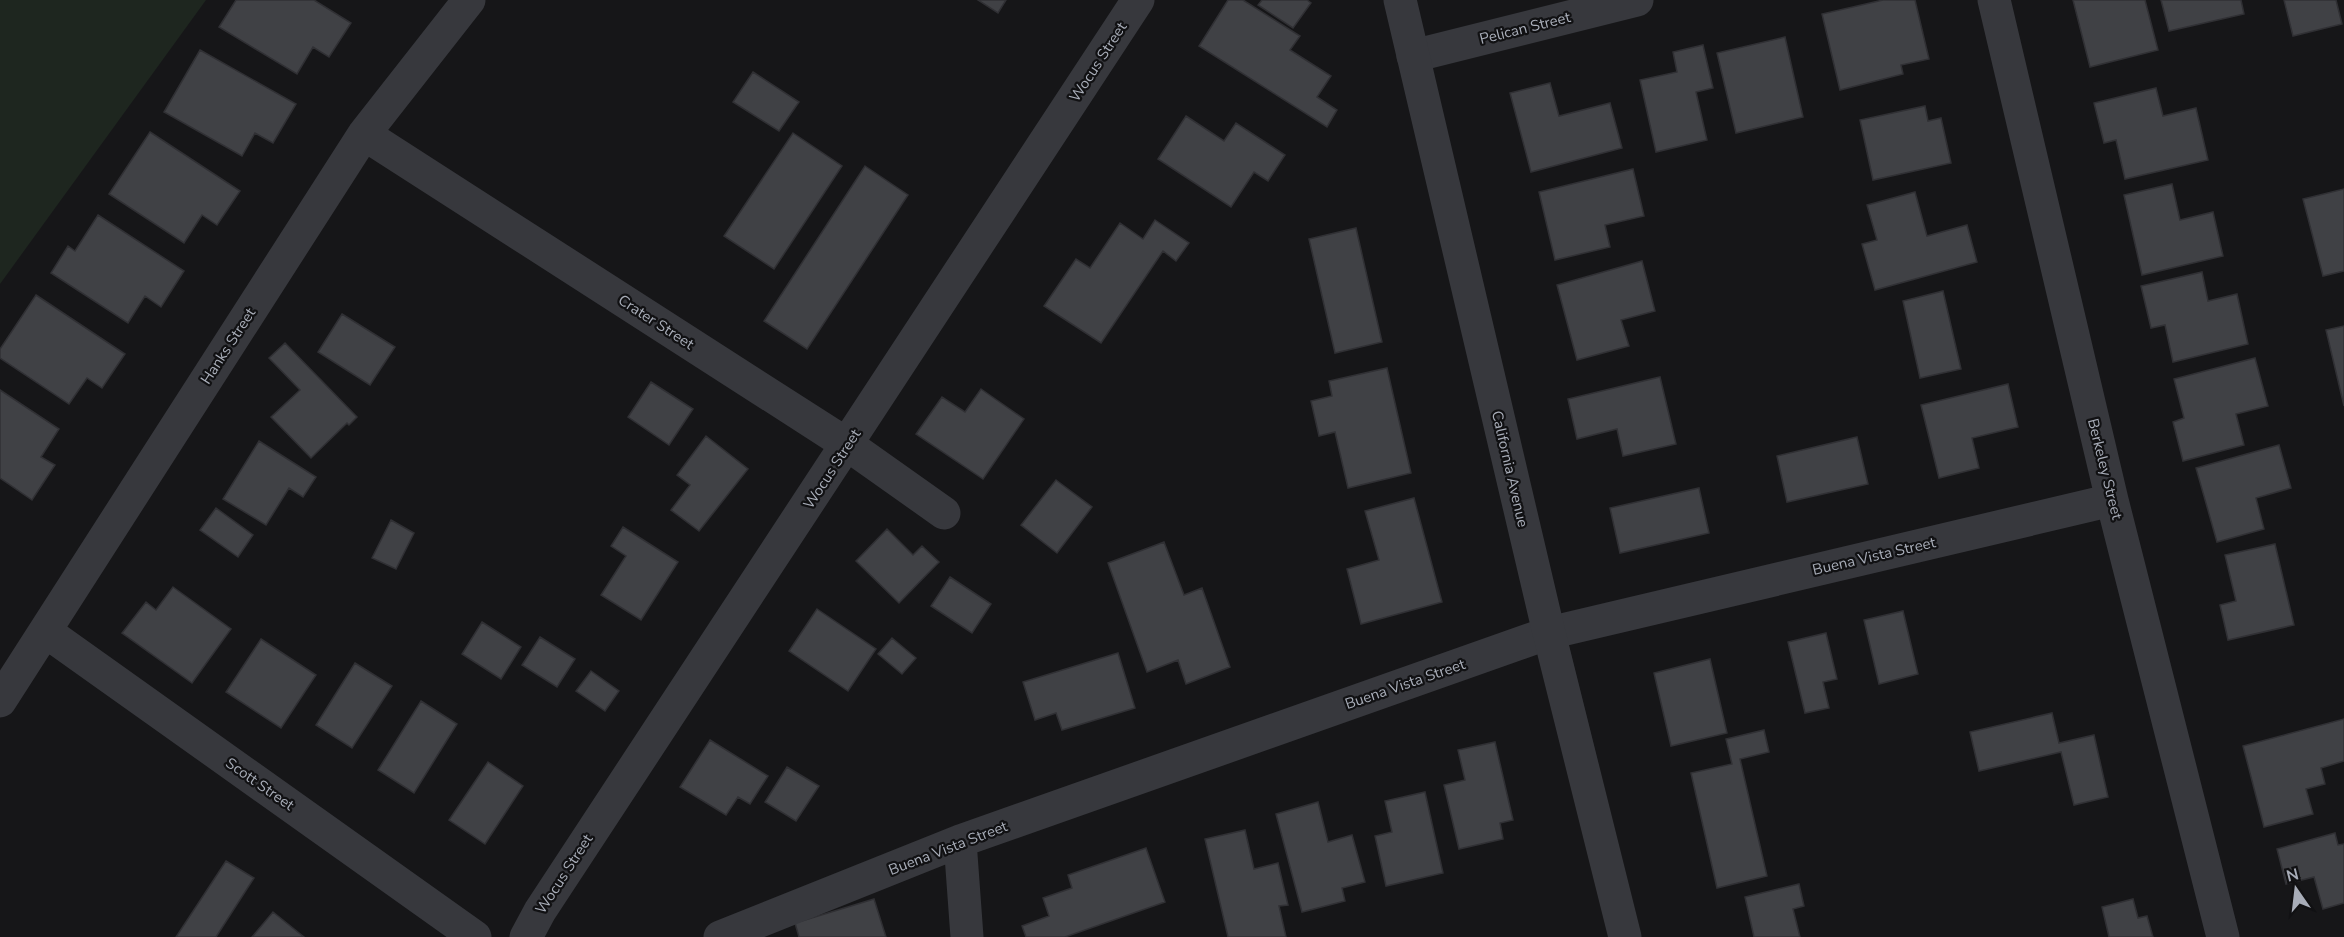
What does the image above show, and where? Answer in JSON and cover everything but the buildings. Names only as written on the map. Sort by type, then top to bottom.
[{"type":"street","name":"Hanks Street","points":[[0,701],[364,134],[469,0]]},
{"type":"street","name":"Wocus Street","points":[[526,937],[540,911],[1138,0]]},
{"type":"street","name":"California Avenue","points":[[1400,0],[1549,633],[1625,937]]},
{"type":"street","name":"Pelican Street","points":[[1413,56],[1637,0]]},
{"type":"street","name":"Berkeley Street","points":[[1994,0],[2112,500],[2223,937]]},
{"type":"street","name":"Crater Street","points":[[364,134],[848,445],[944,513]]},
{"type":"street","name":"Buena Vista Street","points":[[720,937],[960,841],[1549,633],[2112,500]]},
{"type":"street","name":"Scott Street","points":[[45,632],[475,937]]},
{"type":"street","points":[[960,841],[967,937]]},
{"type":"shaded area","points":[[0,0],[206,0],[0,284]]}]
